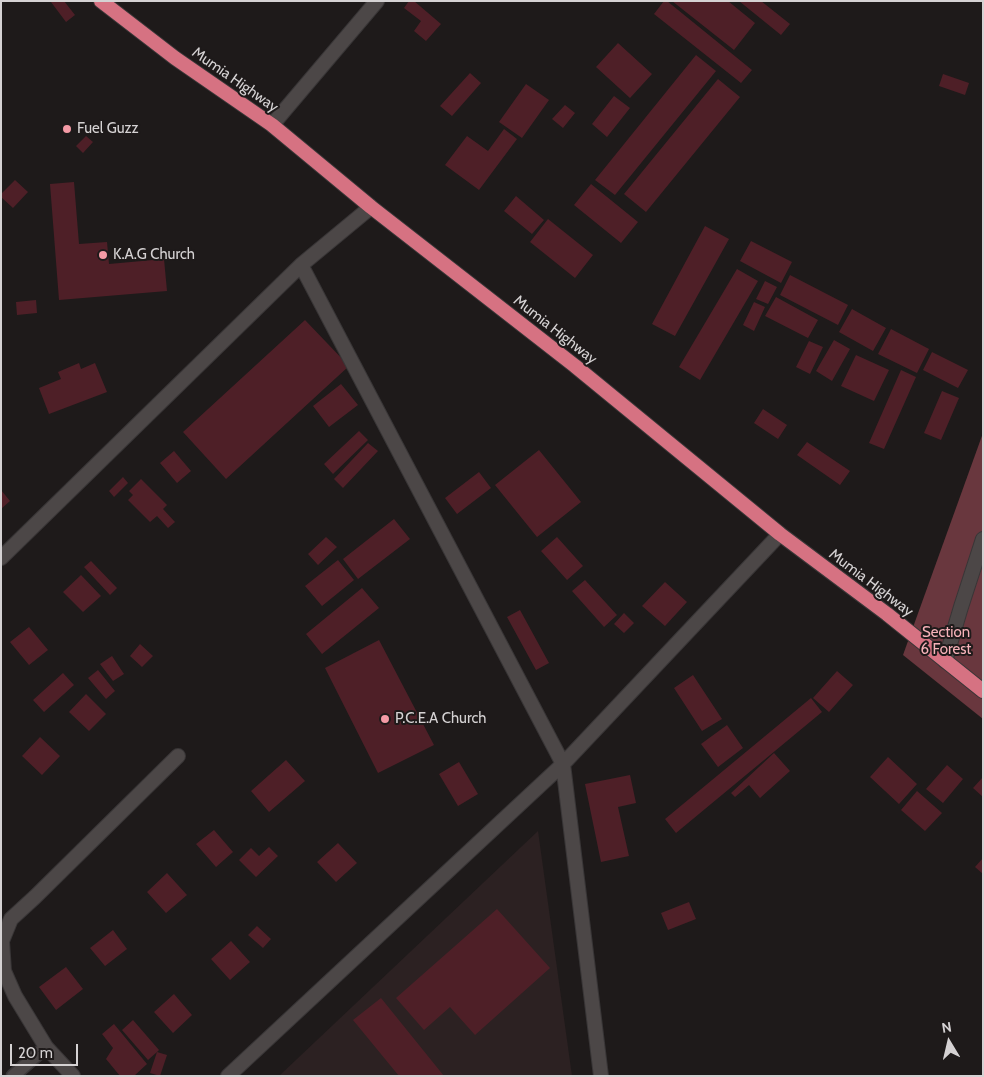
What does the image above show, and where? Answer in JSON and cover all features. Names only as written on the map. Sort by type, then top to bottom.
[{"type":"highway","name":"Mumia Highway","points":[[101,1],[175,58],[272,125],[371,207],[575,366],[780,534],[887,614],[983,691]]},
{"type":"street","points":[[272,125],[377,1]]},
{"type":"street","points":[[1,558],[302,266],[371,207]]},
{"type":"street","points":[[302,266],[563,764],[601,1076]]},
{"type":"street","points":[[228,1076],[563,764],[780,534]]},
{"type":"street","points":[[944,661],[983,540]]},
{"type":"street","points":[[73,1076],[46,1047],[15,996],[4,971],[2,941],[11,919],[178,756]]},
{"type":"lane","points":[[13,1076],[46,1047]]},
{"type":"shaded area","points":[[538,831],[572,1076],[279,1076]]},
{"type":"green space","name":"Section 6 Forest","points":[[983,433],[983,719],[903,655]]},
{"type":"building","points":[[52,1],[64,1],[75,15],[66,22]]},
{"type":"building","points":[[409,1],[414,1],[441,24],[426,41],[414,31],[421,21],[404,8]]},
{"type":"building","points":[[664,1],[667,1],[752,70],[741,83],[654,14]]},
{"type":"building","points":[[672,1],[728,1],[755,23],[734,50]]},
{"type":"building","points":[[739,1],[761,1],[790,24],[781,35]]},
{"type":"building","points":[[618,43],[652,74],[630,98],[596,67]]},
{"type":"building","points":[[696,55],[716,71],[615,195],[595,180]]},
{"type":"building","points":[[470,73],[481,83],[452,116],[440,106]]},
{"type":"building","points":[[943,74],[969,83],[965,95],[939,86]]},
{"type":"building","points":[[718,79],[740,97],[646,212],[624,194]]},
{"type":"building","points":[[526,84],[549,100],[522,138],[499,122]]},
{"type":"building","points":[[614,96],[630,108],[607,137],[592,124]]},
{"type":"building","points":[[565,105],[575,113],[563,128],[552,119]]},
{"type":"building","points":[[504,129],[517,139],[479,190],[445,165],[467,136],[488,151]]},
{"type":"building","points":[[86,136],[93,142],[83,153],[76,146]]},
{"type":"building","points":[[15,180],[28,192],[13,208],[1,197],[1,194]]},
{"type":"building","points":[[74,182],[79,244],[107,242],[109,264],[164,259],[167,291],[59,300],[50,184]]},
{"type":"building","points":[[591,184],[638,222],[621,243],[574,205]]},
{"type":"building","points":[[516,196],[544,220],[532,234],[504,211]]},
{"type":"building","points":[[548,219],[593,255],[575,278],[530,242]]},
{"type":"building","points":[[705,226],[729,239],[675,336],[652,324]]},
{"type":"building","points":[[751,241],[792,262],[781,283],[740,261]]},
{"type":"building","points":[[737,269],[758,281],[700,380],[679,367]]},
{"type":"building","points":[[790,275],[848,305],[838,325],[780,295]]},
{"type":"building","points":[[765,281],[777,287],[768,304],[756,299]]},
{"type":"building","points":[[776,297],[818,320],[808,338],[765,316]]},
{"type":"building","points":[[36,300],[37,313],[17,315],[16,302]]},
{"type":"building","points":[[754,302],[765,307],[754,331],[743,325]]},
{"type":"building","points":[[852,309],[886,328],[873,351],[839,332]]},
{"type":"building","points":[[305,320],[349,366],[226,479],[183,432]]},
{"type":"building","points":[[891,329],[929,349],[917,373],[878,354]]},
{"type":"building","points":[[834,340],[850,349],[832,381],[816,371]]},
{"type":"building","points":[[809,341],[823,347],[810,374],[796,367]]},
{"type":"building","points":[[932,352],[968,370],[958,388],[923,370]]},
{"type":"building","points":[[856,355],[889,370],[874,401],[841,386]]},
{"type":"building","points":[[79,363],[81,369],[95,363],[107,392],[49,414],[39,388],[61,379],[58,372]]},
{"type":"building","points":[[901,370],[916,377],[884,449],[869,443]]},
{"type":"building","points":[[341,384],[358,405],[329,427],[313,406]]},
{"type":"building","points":[[942,391],[959,398],[941,440],[924,433]]},
{"type":"building","points":[[763,409],[787,425],[778,439],[754,423]]},
{"type":"building","points":[[359,431],[368,440],[333,474],[324,464]]},
{"type":"building","points":[[807,442],[850,471],[840,485],[797,455]]},
{"type":"building","points":[[368,443],[378,451],[343,488],[334,479]]},
{"type":"building","points":[[539,450],[581,502],[537,537],[495,485]]},
{"type":"building","points":[[174,451],[191,471],[177,483],[160,463]]},
{"type":"building","points":[[479,472],[491,488],[457,514],[445,498]]},
{"type":"building","points":[[123,477],[128,483],[114,497],[109,491]]},
{"type":"building","points":[[141,479],[167,505],[163,509],[175,522],[168,528],[157,516],[150,522],[128,500],[133,495],[129,491]]},
{"type":"building","points":[[1,490],[10,501],[1,509]]},
{"type":"building","points":[[394,519],[410,539],[358,579],[343,559]]},
{"type":"building","points":[[326,537],[337,547],[318,565],[308,554]]},
{"type":"building","points":[[557,537],[583,566],[567,580],[541,551]]},
{"type":"building","points":[[338,560],[354,580],[322,606],[305,586]]},
{"type":"building","points":[[91,561],[117,588],[110,595],[84,567]]},
{"type":"building","points":[[81,575],[101,596],[83,612],[63,592]]},
{"type":"building","points":[[585,580],[617,615],[604,627],[572,591]]},
{"type":"building","points":[[665,582],[687,602],[665,626],[642,606]]},
{"type":"building","points":[[362,588],[379,608],[322,654],[306,634]]},
{"type":"building","points":[[520,610],[549,663],[536,670],[507,617]]},
{"type":"building","points":[[624,613],[634,623],[624,633],[614,624]]},
{"type":"building","points":[[29,627],[48,650],[29,665],[10,642]]},
{"type":"building","points":[[379,640],[434,745],[378,773],[325,668]]},
{"type":"building","points":[[140,644],[153,656],[142,667],[130,656]]},
{"type":"building","points":[[112,656],[124,674],[113,681],[100,664]]},
{"type":"building","points":[[98,670],[115,691],[106,699],[88,678]]},
{"type":"building","points":[[837,671],[853,685],[829,712],[813,698]]},
{"type":"building","points":[[63,673],[74,685],[44,712],[33,700]]},
{"type":"building","points":[[693,675],[722,719],[702,731],[674,688]]},
{"type":"building","points":[[86,694],[106,714],[89,731],[69,712]]},
{"type":"building","points":[[811,698],[822,712],[676,833],[665,819]]},
{"type":"building","points":[[727,725],[743,748],[718,767],[701,744]]},
{"type":"building","points":[[40,737],[60,756],[42,775],[22,756]]},
{"type":"building","points":[[774,753],[790,771],[760,798],[749,785],[735,797],[731,793]]},
{"type":"building","points":[[888,757],[917,784],[899,804],[870,777]]},
{"type":"building","points":[[286,760],[305,781],[269,812],[251,791]]},
{"type":"building","points":[[459,762],[478,794],[458,806],[439,774]]},
{"type":"building","points":[[947,765],[963,779],[943,803],[926,789]]},
{"type":"building","points":[[630,775],[636,803],[618,807],[629,856],[601,862],[585,784]]},
{"type":"building","points":[[983,777],[983,797],[973,788]]},
{"type":"building","points":[[917,791],[942,813],[925,831],[901,810]]},
{"type":"building","points":[[214,830],[233,852],[216,867],[196,844]]},
{"type":"building","points":[[338,843],[357,863],[336,882],[317,862]]},
{"type":"building","points":[[269,847],[278,856],[256,877],[239,860],[251,848],[259,856]]},
{"type":"building","points":[[983,858],[983,874],[975,867]]},
{"type":"building","points":[[167,873],[187,895],[166,913],[147,892]]},
{"type":"building","points":[[689,902],[696,919],[668,930],[661,913]]},
{"type":"building","points":[[497,909],[550,968],[475,1035],[450,1007],[424,1030],[396,998]]},
{"type":"building","points":[[257,926],[271,939],[263,948],[248,935]]},
{"type":"building","points":[[113,930],[127,949],[105,966],[90,948]]},
{"type":"building","points":[[231,941],[250,962],[230,980],[211,959]]},
{"type":"building","points":[[66,967],[83,989],[56,1010],[39,987]]},
{"type":"building","points":[[174,994],[192,1015],[173,1033],[154,1012]]},
{"type":"building","points":[[381,998],[444,1076],[399,1076],[353,1020]]},
{"type":"building","points":[[133,1020],[159,1050],[148,1060],[122,1030]]},
{"type":"building","points":[[114,1024],[147,1064],[134,1076],[120,1076],[106,1059],[113,1048],[102,1034]]},
{"type":"building","points":[[157,1052],[167,1055],[160,1076],[150,1073]]},
{"type":"place","name":"Fuel Guzz","points":[[67,129]]},
{"type":"place","name":"K.A.G Church","points":[[103,255]]},
{"type":"place","name":"P.C.E.A Church","points":[[385,719]]}]
